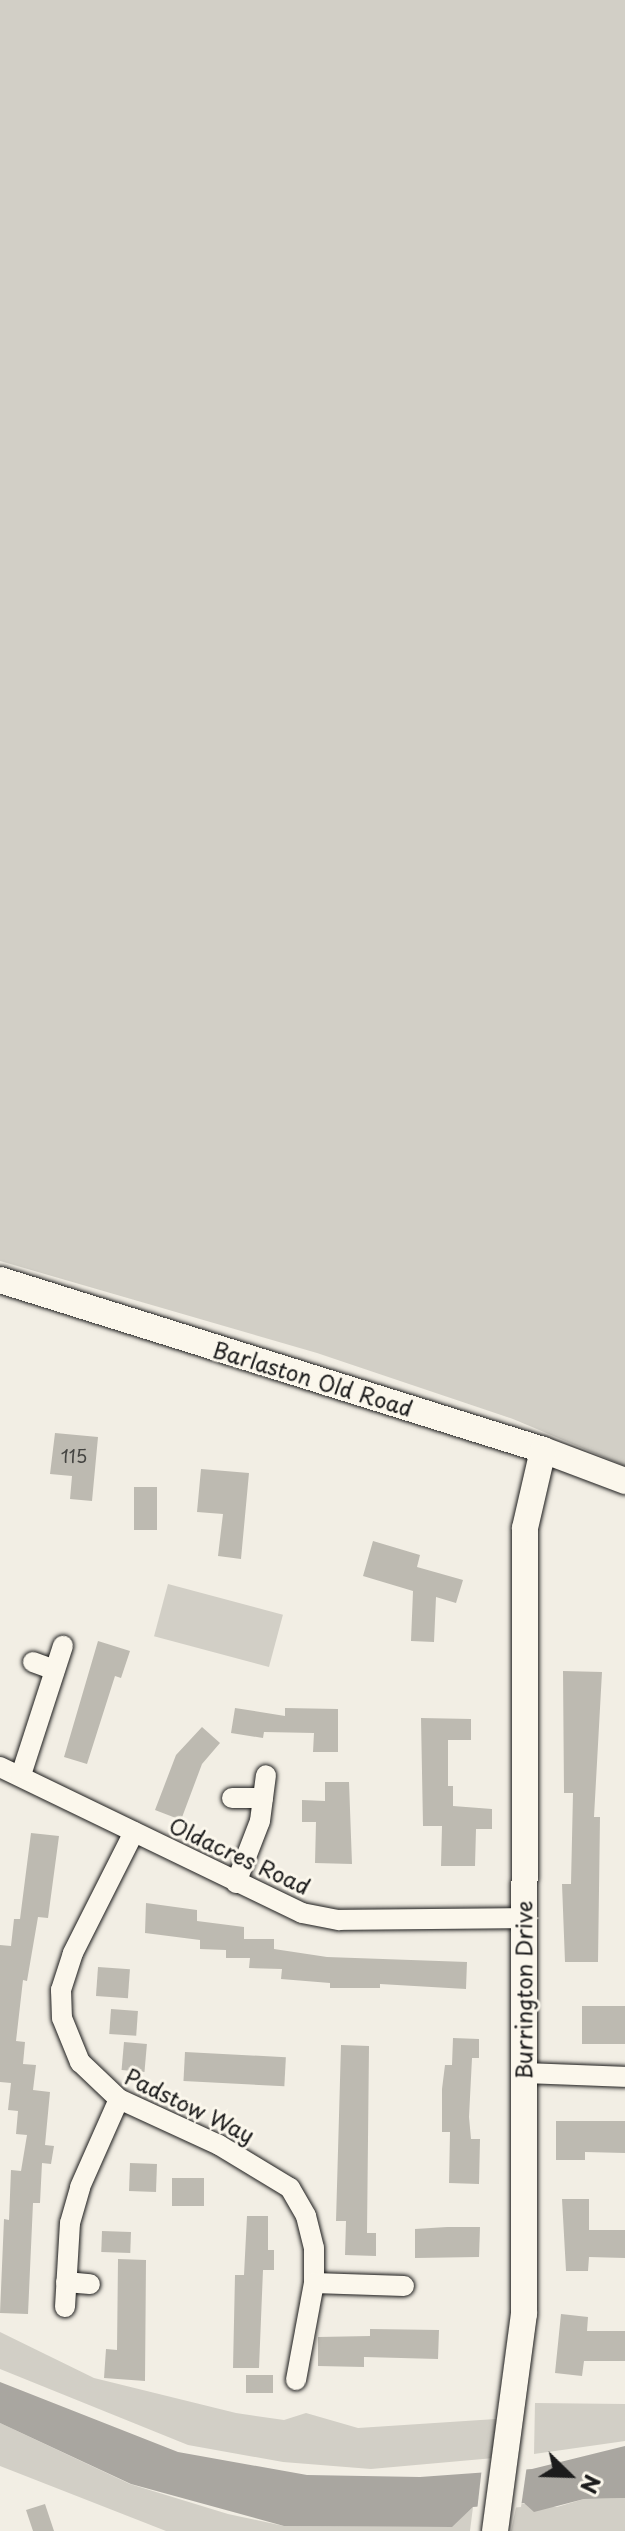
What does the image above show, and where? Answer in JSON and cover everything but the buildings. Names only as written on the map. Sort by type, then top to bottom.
[{"type":"street","name":"Barlaston Old Road","points":[[0,1280],[543,1450],[625,1481]]},
{"type":"street","name":"Burrington Drive","points":[[496,2524],[508,2453],[524,2314],[525,1528],[543,1450]]},
{"type":"street","points":[[21,1775],[63,1646]]},
{"type":"street","points":[[33,1662],[55,1670]]},
{"type":"street","name":"Oldacres Road","points":[[0,1767],[302,1913],[339,1920],[524,1918]]},
{"type":"street","points":[[236,1883],[263,1798],[266,1775]]},
{"type":"street","points":[[232,1798],[263,1798]]},
{"type":"street","name":"Padstow Way","points":[[134,1832],[73,1953],[61,1990],[62,2018],[80,2062],[119,2099],[219,2145],[290,2188],[306,2216],[314,2248],[314,2283],[296,2380]]},
{"type":"street","points":[[522,2073],[625,2077]]},
{"type":"street","points":[[65,2307],[70,2223],[80,2187],[119,2099]]},
{"type":"street","points":[[66,2282],[90,2284]]},
{"type":"street","points":[[314,2283],[404,2286]]},
{"type":"shaded area","points":[[0,0],[625,0],[625,1466],[513,1419],[317,1353],[0,1261]]},
{"type":"shaded area","points":[[168,1584],[283,1615],[269,1667],[154,1636]]},
{"type":"shaded area","points":[[0,2332],[94,2378],[236,2413],[284,2420],[306,2413],[358,2428],[496,2419],[494,2458],[371,2469],[283,2462],[188,2445],[0,2369]]},
{"type":"shaded area","points":[[0,2382],[178,2452],[307,2475],[420,2477],[532,2469],[625,2446],[625,2498],[584,2499],[534,2512],[524,2503],[473,2507],[452,2527],[284,2526],[131,2484],[0,2423]]},
{"type":"shaded area","points":[[535,2403],[625,2404],[625,2441],[534,2454]]},
{"type":"shaded area","points":[[0,2423],[130,2484],[228,2514],[284,2526],[451,2527],[473,2507],[470,2531],[166,2531],[0,2466]]},
{"type":"shaded area","points":[[625,2498],[625,2531],[511,2531],[517,2503],[557,2507],[584,2499]]},
{"type":"pier","points":[[527,2465],[521,2507],[477,2511],[482,2467]]}]
